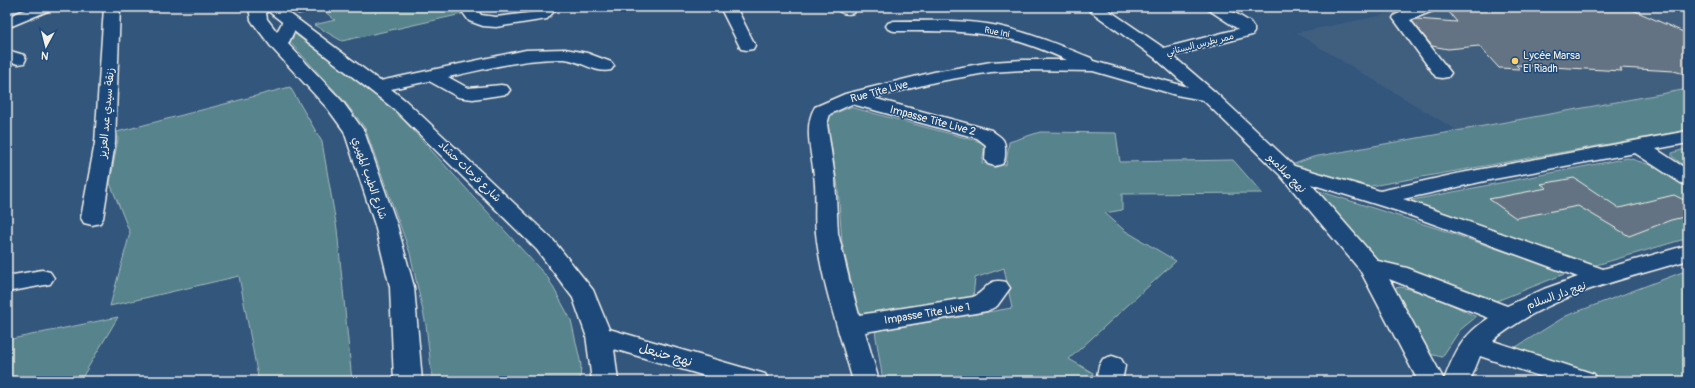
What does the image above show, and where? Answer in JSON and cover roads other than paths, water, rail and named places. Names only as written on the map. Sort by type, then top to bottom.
[{"type":"main road","name":"شارع الطيب المهيري","points":[[257,7],[259,20],[279,45],[335,105],[354,131],[386,225],[402,287],[408,381]]},
{"type":"main road","points":[[279,45],[298,13]]},
{"type":"street","points":[[7,23],[45,7]]},
{"type":"street","name":"زنقة سيدي عبد العزيز","points":[[92,218],[105,143],[112,7]]},
{"type":"street","name":"شارع فرحات حشاد","points":[[271,7],[298,13],[376,87],[400,104],[545,245],[584,296],[599,335],[605,381]]},
{"type":"street","points":[[467,7],[475,18],[483,21],[496,22],[545,12]]},
{"type":"street","points":[[728,7],[747,45]]},
{"type":"street","name":"نهج صلامبو","points":[[1094,7],[1161,54],[1209,96],[1286,170],[1370,266],[1431,381]]},
{"type":"street","name":"ممر بطرس البستاني","points":[[1161,54],[1246,32],[1244,25],[1214,7]]},
{"type":"street","points":[[1430,7],[1402,18],[1403,22],[1442,73]]},
{"type":"street","name":"Rue Ini","points":[[894,26],[956,26],[997,31],[1038,42],[1094,66]]},
{"type":"street","points":[[376,87],[505,59],[546,54],[581,57],[605,66]]},
{"type":"street","name":"Rue Tite Live","points":[[866,381],[837,279],[827,233],[825,178],[818,124],[822,111],[851,98],[934,77],[991,68],[1023,65],[1094,66],[1174,89],[1209,96]]},
{"type":"street","points":[[431,75],[464,93],[473,94],[501,90]]},
{"type":"street","name":"Impasse Tite Live 2","points":[[851,98],[984,134],[996,143],[995,160]]},
{"type":"street","points":[[1379,198],[1430,185],[1640,148],[1688,137]]},
{"type":"street","points":[[1640,148],[1688,179]]},
{"type":"street","points":[[1286,170],[1337,187],[1379,198],[1603,278]]},
{"type":"street","name":"نهج دار السلام","points":[[1457,381],[1463,360],[1474,344],[1492,326],[1524,307],[1603,278],[1688,252]]},
{"type":"street","points":[[1370,266],[1399,274],[1508,316]]},
{"type":"street","points":[[7,284],[42,278]]},
{"type":"street","name":"Impasse Tite Live 1","points":[[851,326],[978,304],[988,300],[998,288]]},
{"type":"street","name":"نهج حنبعل","points":[[599,335],[756,381]]},
{"type":"street","points":[[1474,344],[1585,381]]},
{"type":"place","name":"Lycée Marsa El Riadh","points":[[1515,61]]}]
